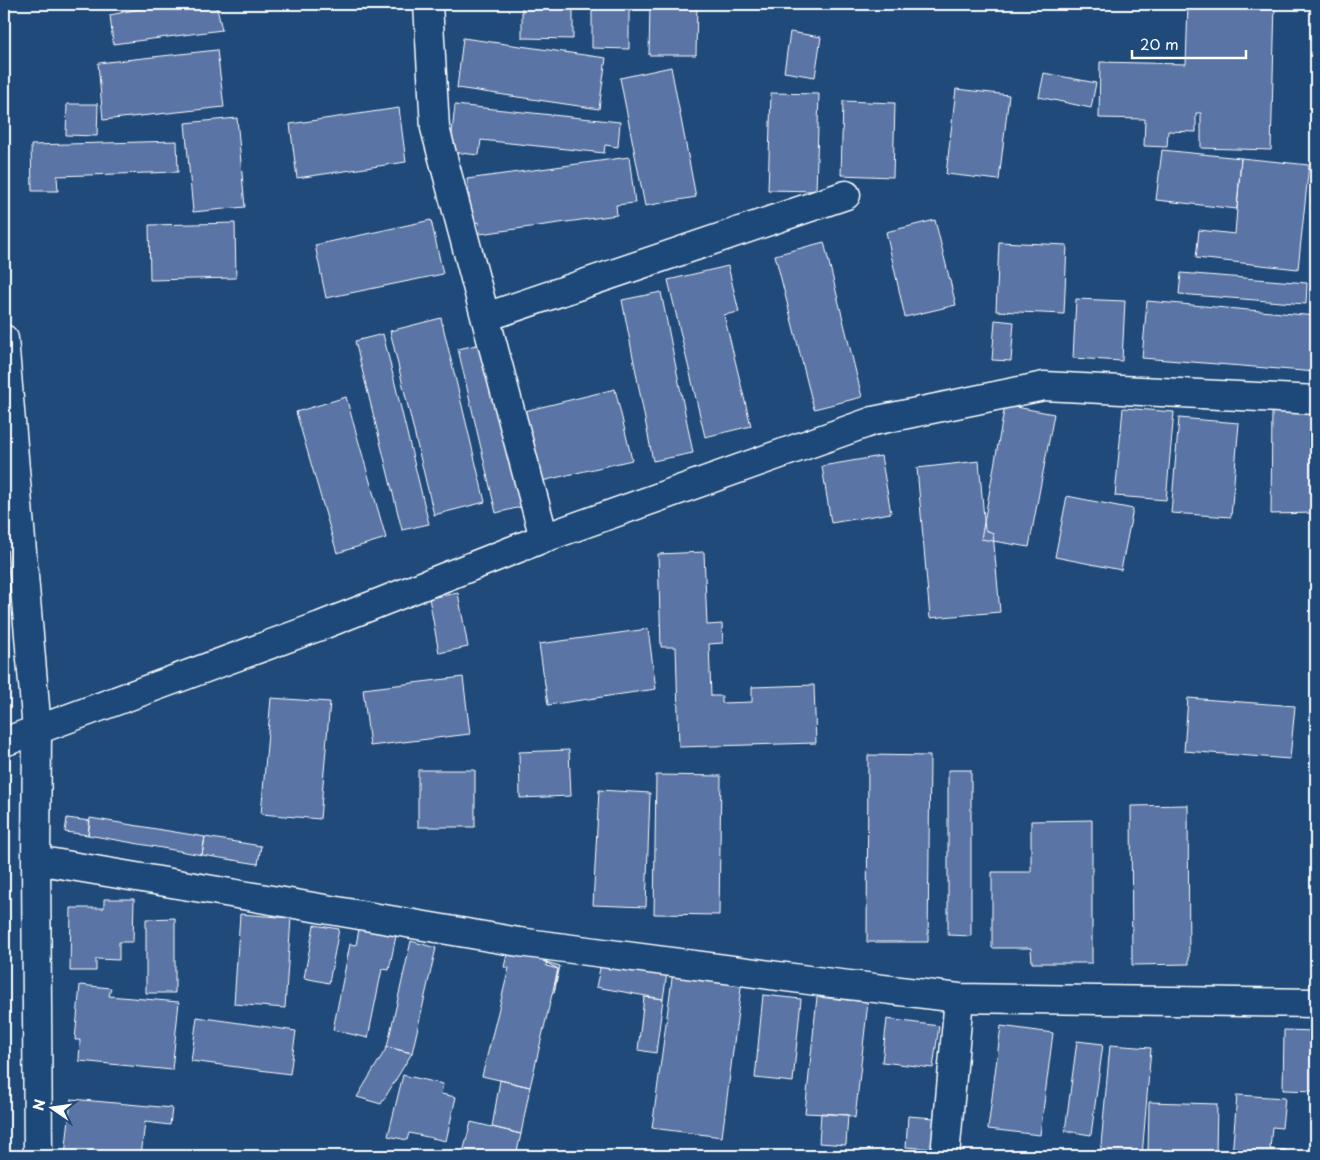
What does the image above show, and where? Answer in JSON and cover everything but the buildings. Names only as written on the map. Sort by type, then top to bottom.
[{"type":"street","points":[[428,4],[435,128],[544,538]]},
{"type":"street","points":[[486,317],[846,195]]},
{"type":"street","points":[[4,339],[37,730],[38,1156]]},
{"type":"street","points":[[4,742],[320,626],[544,538],[873,421],[1044,386],[1316,400]]},
{"type":"street","points":[[36,860],[519,942],[958,998],[1316,1003]]},
{"type":"street","points":[[945,1156],[958,998]]}]
